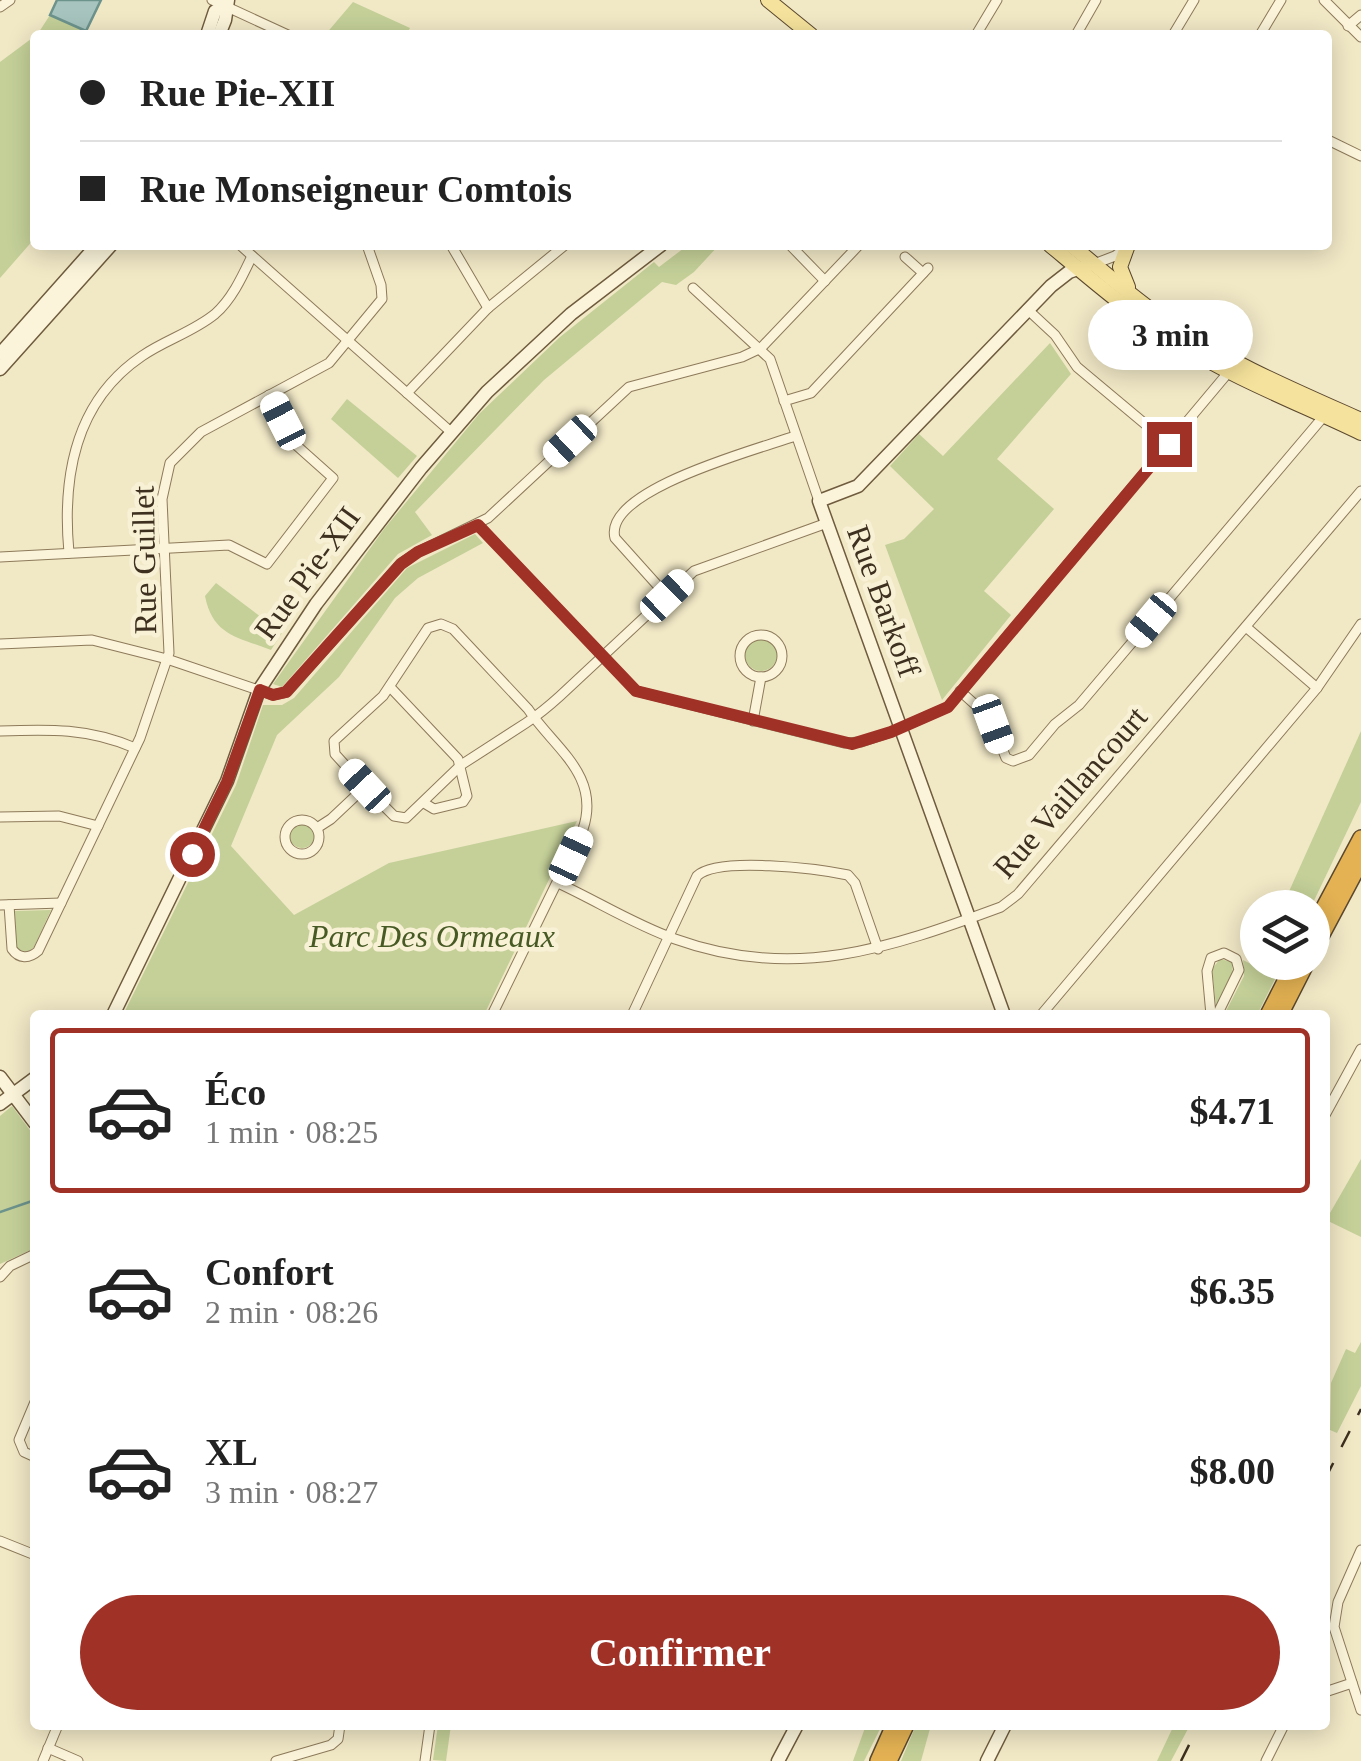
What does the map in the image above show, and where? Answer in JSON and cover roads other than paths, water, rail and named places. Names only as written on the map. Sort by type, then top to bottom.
[{"type":"highway","points":[[1330,896],[1361,838]]},
{"type":"highway","points":[[1330,919],[1361,861]]},
{"type":"highway","points":[[1271,1010],[1286,980]]},
{"type":"highway","points":[[1283,1010],[1298,980]]},
{"type":"highway","points":[[878,1761],[892,1730]]},
{"type":"highway","points":[[889,1761],[904,1730]]},
{"type":"main road","points":[[768,0],[805,30]]},
{"type":"main road","points":[[1059,250],[1134,296],[1233,366],[1361,434]]},
{"type":"main road","points":[[1075,250],[1087,266],[1159,331],[1361,420]]},
{"type":"main road","points":[[1126,250],[1120,270],[1134,296]]},
{"type":"street","points":[[0,7],[10,0]]},
{"type":"street","points":[[979,30],[997,0]]},
{"type":"street","points":[[1079,30],[1096,0]]},
{"type":"street","points":[[1176,30],[1194,0]]},
{"type":"street","points":[[1263,30],[1281,0]]},
{"type":"street","points":[[1324,0],[1361,37]]},
{"type":"street","points":[[208,30],[222,2]]},
{"type":"street","points":[[221,30],[225,20],[222,2]]},
{"type":"street","points":[[222,2],[278,30]]},
{"type":"street","points":[[1348,26],[1361,15]]},
{"type":"street","points":[[1332,142],[1361,156]]},
{"type":"street","points":[[0,354],[93,250]]},
{"type":"street","points":[[0,370],[107,250]]},
{"type":"street","points":[[245,250],[451,432]]},
{"type":"street","name":"Rue Guillet","points":[[60,903],[4,905],[10,945],[15,953],[24,957],[38,951],[135,748],[167,659],[170,647],[163,489],[174,457],[201,432],[326,365],[382,298],[368,250]]},
{"type":"street","points":[[453,250],[488,308]]},
{"type":"street","points":[[408,393],[488,308],[559,250]]},
{"type":"street","name":"Rue Pie-XII","points":[[115,1010],[227,782],[260,690],[330,584],[451,432],[546,336],[654,250]]},
{"type":"street","points":[[795,250],[826,281]]},
{"type":"street","points":[[0,644],[92,640],[167,659],[273,695],[286,692],[401,564],[418,552],[478,525],[629,387],[742,357],[761,348],[854,250]]},
{"type":"street","points":[[819,501],[862,482],[1051,286],[1122,250]]},
{"type":"street","points":[[69,553],[69,476],[77,438],[93,407],[130,364],[218,311],[234,291],[252,256]]},
{"type":"street","points":[[784,401],[811,392],[925,270],[905,256]]},
{"type":"street","name":"Rue Barkoff","points":[[694,288],[770,359],[1002,1010]]},
{"type":"street","points":[[1027,309],[1055,335],[1077,368],[1169,444]]},
{"type":"street","points":[[478,525],[628,684],[645,695],[852,744],[944,710],[1233,366]]},
{"type":"street","points":[[0,557],[232,546],[267,564],[334,478],[296,445],[270,395]]},
{"type":"street","points":[[960,691],[990,718],[1006,758],[1013,762],[1023,759],[1079,705],[1324,416]]},
{"type":"street","points":[[667,596],[615,538],[617,519],[656,486],[795,436]]},
{"type":"street","name":"Rue Vaillancourt","points":[[558,883],[668,936],[710,950],[769,958],[826,958],[878,949],[1001,906],[1018,894],[1361,491]]},
{"type":"street","points":[[494,1010],[583,829],[588,801],[578,769],[534,718],[453,629],[442,624],[424,632],[390,687],[332,746],[335,754],[398,818],[410,816],[462,765],[534,718],[694,571],[827,523]]},
{"type":"street","points":[[1045,1010],[1316,688],[1361,624]]},
{"type":"street","points":[[1246,627],[1316,688]]},
{"type":"street","points":[[762,634],[777,642],[782,657],[777,670],[761,676],[748,672],[740,654],[745,642],[762,634]]},
{"type":"street","points":[[753,721],[761,676]]},
{"type":"street","points":[[390,687],[462,765],[467,791],[464,802],[439,809],[424,803]]},
{"type":"street","points":[[0,731],[76,730],[135,748]]},
{"type":"street","points":[[317,828],[365,786]]},
{"type":"street","points":[[0,817],[59,816],[98,826]]},
{"type":"street","points":[[634,1010],[700,873],[709,868],[749,865],[848,876],[857,887],[878,949]]},
{"type":"street","points":[[1213,1010],[1208,965],[1214,956],[1227,954],[1236,958],[1240,970],[1217,1010]]},
{"type":"street","points":[[1330,1106],[1361,1049]]},
{"type":"street","points":[[0,1077],[30,1116]]},
{"type":"street","points":[[0,1104],[30,1082]]},
{"type":"street","points":[[0,1277],[10,1266],[30,1256]]},
{"type":"street","points":[[30,1414],[19,1440],[24,1452],[30,1455]]},
{"type":"street","points":[[0,1541],[30,1553]]},
{"type":"street","points":[[1361,1550],[1338,1602],[1334,1621],[1361,1710]]},
{"type":"street","points":[[1330,1690],[1352,1683]]},
{"type":"street","points":[[43,1761],[56,1730]]},
{"type":"street","points":[[276,1761],[331,1745],[338,1740],[339,1730]]},
{"type":"street","points":[[426,1761],[429,1730]]},
{"type":"street","points":[[778,1761],[794,1730]]},
{"type":"street","points":[[986,1761],[1003,1730]]},
{"type":"street","points":[[1266,1761],[1282,1730]]},
{"type":"street","points":[[48,1748],[78,1761]]},
{"type":"water","points":[[57,0],[101,0],[86,30],[50,15]]},
{"type":"waterway","points":[[0,1212],[30,1202]]},
{"type":"railway","points":[[1330,1469],[1361,1409]]},
{"type":"railway","points":[[1181,1761],[1196,1730]]},
{"type":"park label","name":"Parc Des Ormeaux","points":[[432,936]]}]
